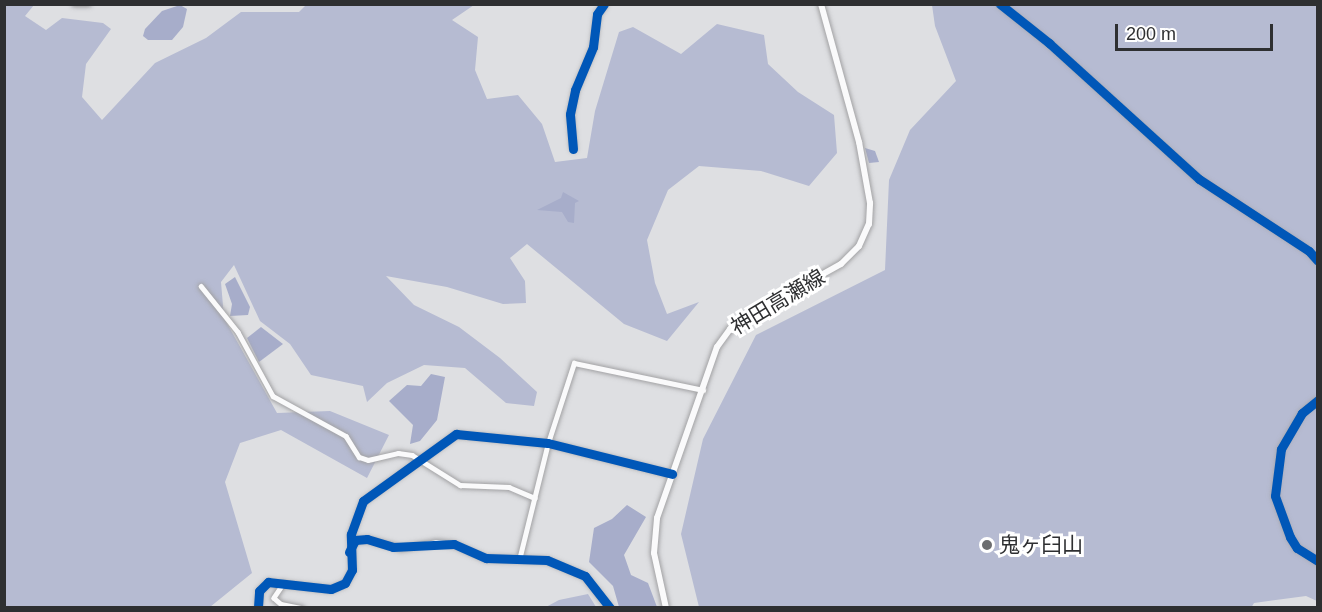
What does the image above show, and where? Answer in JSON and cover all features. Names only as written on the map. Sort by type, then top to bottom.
[{"type":"main road","name":"神田高瀬線","points":[[666,608],[654,541],[672,474],[717,347],[730,329],[841,264],[859,246],[868,224],[870,203],[859,142],[821,4]]},
{"type":"street","points":[[74,4],[89,4]]},
{"type":"street","points":[[573,148],[570,114],[575,90],[593,47],[597,14],[604,4]]},
{"type":"street","points":[[1000,4],[1049,43],[1199,179],[1309,251],[1317,261]]},
{"type":"street","points":[[201,286],[238,332],[273,396],[345,436],[359,457],[377,459],[398,453],[421,458],[460,485],[509,487],[535,498]]},
{"type":"street","points":[[520,556],[548,443],[578,360],[703,390]]},
{"type":"street","points":[[1317,400],[1302,412],[1281,449],[1275,496],[1290,537],[1297,548],[1317,561]]},
{"type":"street","points":[[258,608],[258,594],[264,585],[284,583],[339,587],[352,570],[349,552],[363,501],[421,458],[464,432],[548,443],[672,474]]},
{"type":"street","points":[[349,552],[355,540],[367,539],[393,547],[454,544],[486,558],[520,556],[547,560],[585,576],[610,608]]},
{"type":"street","points":[[284,583],[274,598],[281,604],[302,608]]},
{"type":"shaded area","points":[[307,4],[474,5],[452,20],[478,37],[475,70],[487,99],[518,95],[542,124],[555,162],[587,158],[595,111],[619,32],[633,27],[681,54],[717,24],[764,35],[768,64],[798,92],[834,115],[837,153],[809,186],[761,171],[699,166],[668,190],[647,240],[655,283],[667,314],[699,302],[667,341],[624,324],[527,244],[510,258],[525,281],[526,303],[503,304],[447,287],[386,276],[414,305],[459,327],[500,358],[537,392],[534,406],[506,403],[465,368],[424,365],[387,383],[367,402],[363,386],[311,375],[290,344],[260,321],[234,265],[221,282],[224,318],[277,413],[330,411],[389,435],[367,478],[281,430],[240,443],[225,482],[252,573],[210,607],[5,607],[4,5],[34,5],[25,16],[46,30],[62,18],[103,23],[111,29],[86,64],[82,97],[102,120],[155,63],[206,38],[241,12],[299,12]]},
{"type":"shaded area","points":[[180,5],[187,9],[183,27],[172,40],[148,40],[143,36],[145,29],[162,11]]},
{"type":"shaded area","points":[[932,5],[1317,5],[1317,601],[1306,596],[1254,603],[1251,608],[699,607],[681,534],[703,439],[756,335],[885,270],[889,180],[910,130],[956,81],[935,26]]},
{"type":"shaded area","points":[[865,148],[875,151],[879,162],[869,163]]},
{"type":"shaded area","points":[[563,192],[579,201],[575,203],[574,223],[568,222],[562,212],[537,210],[561,198]]},
{"type":"shaded area","points":[[235,277],[250,307],[248,315],[230,316],[232,304],[225,284]]},
{"type":"shaded area","points":[[261,327],[283,344],[259,362],[247,338]]},
{"type":"shaded area","points":[[431,374],[445,377],[437,420],[420,441],[410,444],[413,425],[389,401],[407,385],[421,386]]},
{"type":"shaded area","points":[[627,505],[646,517],[624,555],[631,575],[648,583],[657,607],[619,607],[613,586],[589,562],[594,528],[612,519]]},
{"type":"shaded area","points":[[588,594],[596,607],[546,607],[559,600]]},
{"type":"cycle path","points":[[573,149],[570,114],[575,90],[593,47],[597,14],[604,4]]},
{"type":"cycle path","points":[[1000,4],[1049,43],[1199,179],[1309,251],[1318,261]]},
{"type":"cycle path","points":[[1318,400],[1302,413],[1281,449],[1275,496],[1290,537],[1297,548],[1318,561]]},
{"type":"cycle path","points":[[258,607],[259,591],[268,582],[331,589],[345,583],[352,570],[351,534],[363,501],[456,434],[548,443],[672,474]]},
{"type":"cycle path","points":[[349,552],[355,540],[367,539],[393,547],[454,544],[486,558],[547,560],[585,576],[610,608]]},
{"type":"place","name":"鬼ヶ臼山","points":[[987,545]]}]
